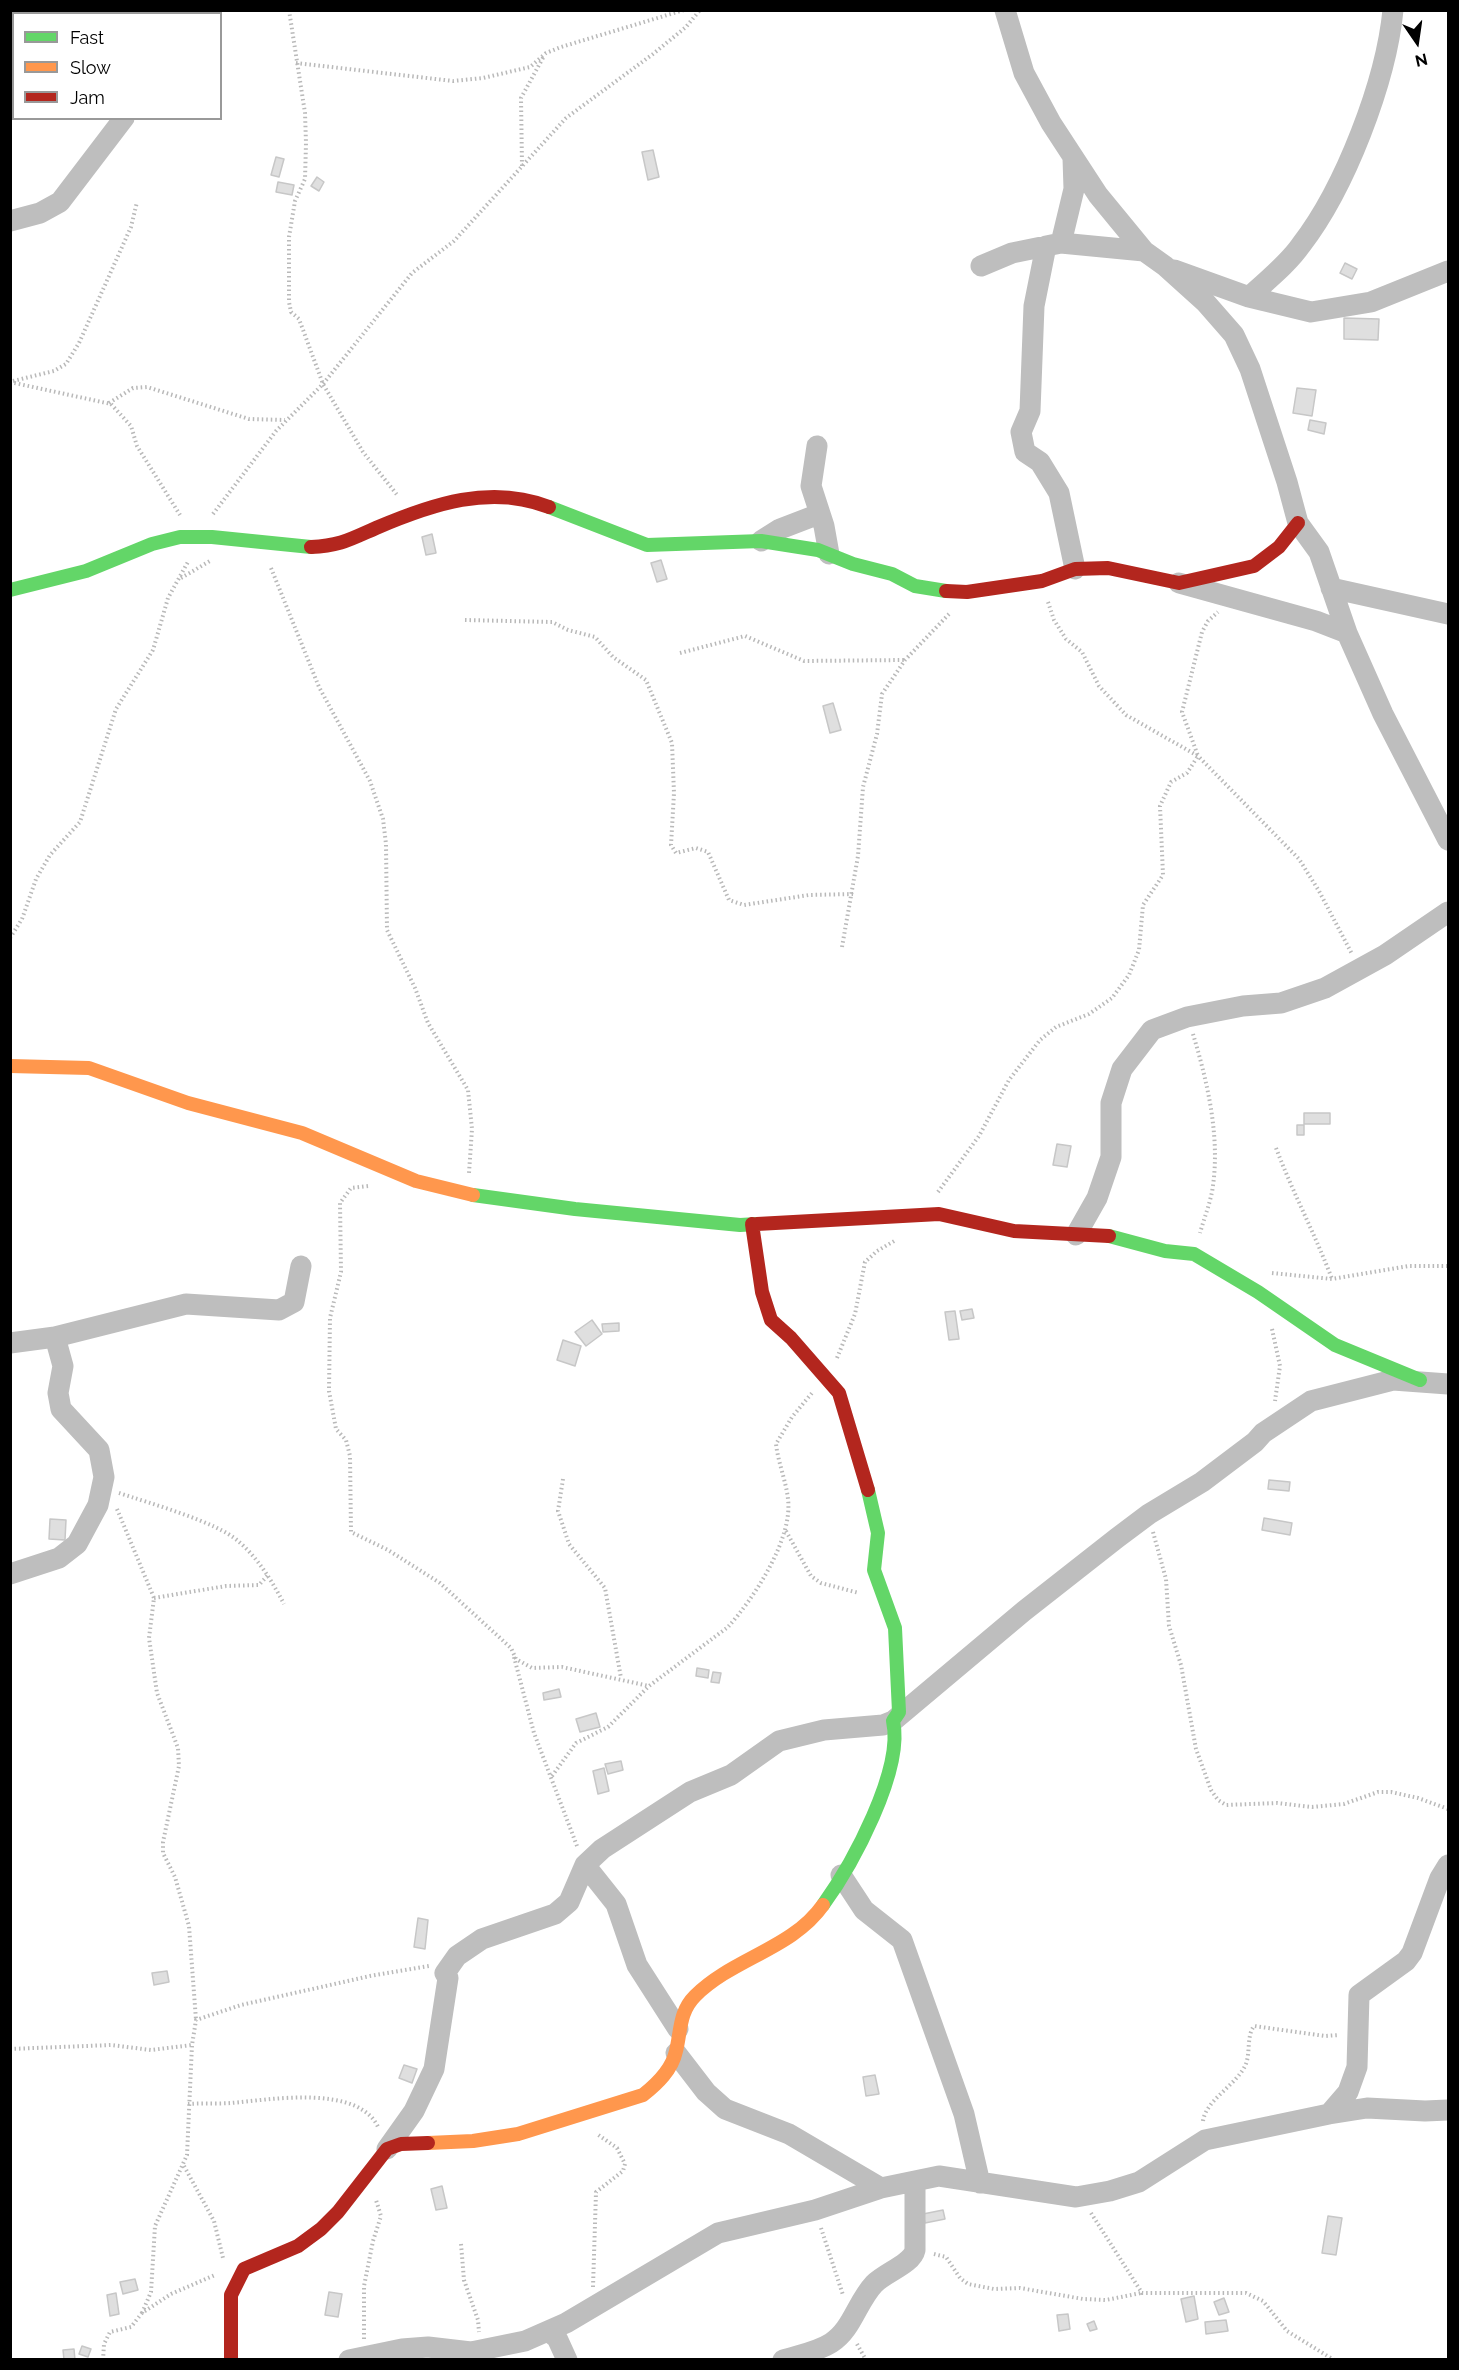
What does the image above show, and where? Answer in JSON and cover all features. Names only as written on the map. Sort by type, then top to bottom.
[{"type":"street","points":[[1005,10],[1024,74],[1098,195],[1144,251],[1206,303],[1234,336],[1250,369],[1298,523],[1319,552],[1347,633],[1383,714],[1449,840]]},
{"type":"street","points":[[1249,297],[1302,245],[1356,146],[1378,81],[1393,10]]},
{"type":"street","points":[[10,221],[40,213],[60,202],[122,120]]},
{"type":"street","points":[[1073,156],[1074,189],[1034,306],[1030,411],[1020,434],[1025,452],[1040,462],[1059,493],[1075,569]]},
{"type":"street","points":[[981,267],[1012,253],[1054,244],[1144,251]]},
{"type":"street","points":[[1165,267],[1249,297],[1311,312],[1371,302],[1449,270]]},
{"type":"street","points":[[817,446],[810,486],[830,554]]},
{"type":"street","points":[[10,590],[87,570],[157,542],[196,536],[218,537],[260,545],[342,544],[420,513],[455,502],[507,494],[526,498],[647,545],[761,541],[830,554],[892,574],[915,586],[940,591],[967,592],[1021,582],[1042,581],[1075,569],[1108,568],[1179,583],[1316,621],[1347,633]]},
{"type":"street","points":[[761,541],[780,529],[819,514]]},
{"type":"street","points":[[1179,583],[1254,566],[1265,561],[1287,540],[1298,523]]},
{"type":"street","points":[[1331,588],[1449,614]]},
{"type":"street","points":[[1076,1235],[1097,1198],[1111,1157],[1111,1103],[1122,1069],[1152,1030],[1187,1017],[1243,1006],[1281,1003],[1325,988],[1360,971],[1449,912]]},
{"type":"street","points":[[10,1066],[53,1065],[89,1068],[188,1103],[302,1133],[416,1181],[466,1194],[575,1209],[752,1224],[939,1214],[1014,1231],[1111,1236],[1165,1251],[1194,1254],[1258,1292],[1335,1345],[1440,1382]]},
{"type":"street","points":[[387,2149],[401,2144],[499,2138],[543,2128],[571,2116],[643,2095],[668,2070],[676,2053],[678,2029],[685,2008],[709,1983],[738,1964],[780,1944],[812,1920],[842,1875],[863,1837],[884,1781],[896,1737],[893,1721],[899,1712],[897,1641],[890,1612],[874,1570],[878,1533],[875,1516],[838,1393],[791,1338],[771,1320],[762,1292],[752,1224]]},
{"type":"street","points":[[10,1343],[55,1337],[186,1304],[279,1310],[291,1306],[294,1302],[301,1266]]},
{"type":"street","points":[[10,1574],[59,1558],[77,1544],[98,1505],[103,1486],[103,1461],[99,1450],[62,1408],[58,1393],[63,1366],[55,1337]]},
{"type":"street","points":[[231,2360],[231,2295],[244,2269],[298,2247],[331,2220],[414,2111],[434,2069],[446,1990],[445,1973],[457,1956],[496,1933],[547,1918],[565,1907],[585,1865],[620,1836],[690,1792],[726,1777],[778,1741],[807,1732],[883,1725],[893,1721],[1024,1611],[1149,1514],[1202,1482],[1255,1442],[1263,1433],[1311,1401],[1393,1380],[1440,1382]]},
{"type":"street","points":[[585,1865],[616,1904],[637,1965],[678,2029]]},
{"type":"street","points":[[1329,2114],[1348,2092],[1357,2067],[1356,2027],[1359,1995],[1406,1961],[1412,1953],[1440,1878],[1449,1865]]},
{"type":"street","points":[[842,1875],[864,1910],[902,1940],[964,2114],[980,2183]]},
{"type":"street","points":[[676,2053],[706,2092],[725,2109],[796,2138],[881,2188]]},
{"type":"street","points":[[358,2357],[429,2347],[471,2352],[525,2341],[594,2306],[718,2233],[815,2210],[881,2188],[939,2176],[1076,2197],[1110,2191],[1139,2182],[1205,2140],[1367,2108],[1425,2112],[1449,2110]]},
{"type":"street","points":[[783,2360],[830,2344],[846,2328],[860,2301],[875,2283],[888,2271],[910,2260],[915,2252],[915,2182]]},
{"type":"street","points":[[548,2331],[557,2338],[567,2360]]},
{"type":"path","points":[[290,10],[305,113],[305,179],[295,201],[289,237],[291,312],[299,319],[323,384],[363,452],[401,500],[420,513]]},
{"type":"path","points":[[296,63],[453,81],[483,78],[530,67],[546,53],[684,10]]},
{"type":"path","points":[[10,938],[22,919],[36,879],[50,855],[80,822],[112,717],[153,650],[168,598],[187,565],[196,536],[286,420],[323,384],[412,273],[454,241],[567,118],[653,54],[686,27],[700,10]]},
{"type":"path","points":[[522,166],[521,98],[546,53]]},
{"type":"path","points":[[10,382],[54,371],[66,364],[79,342],[130,227],[137,202]]},
{"type":"path","points":[[10,382],[108,403],[122,413],[138,446],[173,506],[196,536]]},
{"type":"path","points":[[108,403],[133,388],[147,387],[249,419],[286,420]]},
{"type":"path","points":[[260,545],[287,603],[319,687],[370,782],[383,819],[386,844],[387,930],[415,988],[428,1023],[468,1090],[472,1129],[471,1162],[466,1194]]},
{"type":"path","points":[[1042,581],[1054,620],[1066,639],[1082,652],[1099,686],[1126,715],[1198,756],[1299,859],[1320,891],[1360,971]]},
{"type":"path","points":[[842,947],[853,894],[863,787],[877,734],[882,694],[905,660],[967,592]]},
{"type":"path","points":[[1198,756],[1182,712],[1185,694],[1205,626],[1233,599]]},
{"type":"path","points":[[465,620],[552,622],[568,630],[595,637],[613,657],[646,680],[672,743],[674,794],[671,845],[676,853],[696,849],[708,852],[729,900],[744,905],[809,895],[853,894]]},
{"type":"path","points":[[680,653],[745,636],[804,661],[905,660]]},
{"type":"path","points":[[552,1776],[576,1743],[608,1727],[649,1686],[728,1627],[736,1618],[786,1531],[788,1499],[776,1444],[792,1418],[836,1362],[855,1314],[865,1262],[914,1227],[979,1136],[1009,1080],[1040,1040],[1056,1027],[1089,1014],[1112,998],[1129,975],[1139,950],[1143,905],[1163,875],[1160,806],[1171,782],[1187,773],[1198,756]]},
{"type":"path","points":[[1187,1017],[1207,1083],[1214,1140],[1212,1191],[1194,1254]]},
{"type":"path","points":[[1276,1148],[1293,1194],[1314,1231],[1332,1279]]},
{"type":"path","points":[[374,1185],[351,1188],[340,1203],[341,1272],[330,1317],[329,1391],[336,1429],[346,1440],[350,1456],[351,1532],[388,1550],[440,1583],[511,1648],[516,1659],[532,1668],[562,1667],[621,1678],[649,1686]]},
{"type":"path","points":[[1266,1272],[1332,1279],[1409,1266],[1449,1266]]},
{"type":"path","points":[[1263,1433],[1273,1407],[1280,1366],[1269,1321]]},
{"type":"path","points":[[563,1479],[558,1511],[569,1544],[605,1588],[621,1678]]},
{"type":"path","points":[[103,1486],[220,1529],[238,1541],[268,1575],[284,1604]]},
{"type":"path","points":[[103,1486],[121,1516],[154,1598],[149,1638],[156,1683],[178,1748],[179,1766],[163,1842],[163,1853],[176,1877],[189,1926],[196,2020],[188,2104],[187,2155],[155,2226],[151,2292],[142,2313],[131,2327],[115,2330],[106,2336],[103,2360]]},
{"type":"path","points":[[1149,1514],[1166,1579],[1169,1626],[1185,1682],[1196,1749],[1207,1781],[1218,1800],[1226,1805],[1277,1803],[1312,1807],[1344,1804],[1378,1792],[1385,1792],[1418,1798],[1449,1809]]},
{"type":"path","points":[[786,1531],[811,1576],[821,1583],[878,1602],[890,1612]]},
{"type":"path","points":[[154,1598],[226,1587],[259,1585],[268,1575]]},
{"type":"path","points":[[511,1648],[534,1733],[585,1865]]},
{"type":"path","points":[[196,2020],[241,2005],[387,1972],[429,1966],[441,1969],[445,1973]]},
{"type":"path","points":[[1205,2140],[1205,2111],[1212,2102],[1222,2096],[1245,2066],[1254,2026],[1325,2036],[1340,2035],[1356,2027]]},
{"type":"path","points":[[10,2049],[111,2045],[151,2050],[192,2045]]},
{"type":"path","points":[[188,2104],[230,2103],[267,2098],[332,2099],[366,2112],[375,2120],[387,2149]]},
{"type":"path","points":[[571,2116],[617,2148],[625,2164],[623,2171],[596,2192],[592,2269],[594,2306]]},
{"type":"path","points":[[184,2166],[214,2221],[224,2260]]},
{"type":"path","points":[[356,2188],[367,2190],[374,2197],[381,2216],[373,2241],[364,2286],[358,2357]]},
{"type":"path","points":[[1076,2197],[1099,2222],[1142,2293]]},
{"type":"path","points":[[815,2210],[845,2303],[846,2328]]},
{"type":"path","points":[[461,2244],[464,2280],[479,2328],[478,2337],[471,2352]]},
{"type":"path","points":[[915,2252],[943,2255],[960,2278],[968,2284],[994,2289],[1020,2288],[1083,2299],[1106,2300],[1142,2293],[1246,2293],[1263,2301],[1287,2331],[1334,2360]]},
{"type":"path","points":[[142,2313],[171,2295],[217,2274]]},
{"type":"building","points":[[653,150],[659,177],[648,180],[642,152]]},
{"type":"building","points":[[276,157],[284,159],[279,177],[271,175]]},
{"type":"building","points":[[317,177],[324,182],[319,191],[311,186]]},
{"type":"building","points":[[278,182],[294,185],[292,195],[276,192]]},
{"type":"building","points":[[1345,263],[1357,269],[1352,279],[1340,273]]},
{"type":"building","points":[[1344,318],[1379,319],[1378,340],[1344,339]]},
{"type":"building","points":[[1297,388],[1316,390],[1312,416],[1293,413]]},
{"type":"building","points":[[1310,420],[1326,423],[1324,434],[1308,430]]},
{"type":"building","points":[[432,534],[436,553],[426,555],[422,537]]},
{"type":"building","points":[[661,560],[667,579],[657,582],[651,563]]},
{"type":"building","points":[[833,703],[841,730],[830,733],[823,706]]},
{"type":"building","points":[[1304,1113],[1330,1113],[1330,1124],[1304,1124]]},
{"type":"building","points":[[1297,1125],[1304,1125],[1304,1135],[1297,1135]]},
{"type":"building","points":[[1057,1144],[1071,1146],[1067,1167],[1053,1165]]},
{"type":"building","points":[[972,1309],[974,1318],[962,1320],[960,1311]]},
{"type":"building","points":[[955,1311],[959,1339],[949,1340],[945,1312]]},
{"type":"building","points":[[592,1320],[602,1334],[586,1346],[575,1332]]},
{"type":"building","points":[[619,1323],[619,1331],[603,1332],[602,1324]]},
{"type":"building","points":[[563,1340],[581,1346],[575,1366],[557,1360]]},
{"type":"building","points":[[1269,1480],[1290,1482],[1289,1491],[1268,1489]]},
{"type":"building","points":[[1264,1518],[1292,1523],[1290,1535],[1262,1530]]},
{"type":"building","points":[[50,1519],[66,1520],[65,1540],[49,1539]]},
{"type":"building","points":[[697,1668],[709,1670],[708,1678],[696,1676]]},
{"type":"building","points":[[713,1672],[721,1673],[719,1683],[711,1682]]},
{"type":"building","points":[[559,1689],[561,1697],[544,1700],[543,1693]]},
{"type":"building","points":[[596,1713],[600,1727],[580,1732],[576,1719]]},
{"type":"building","points":[[621,1761],[623,1770],[608,1774],[605,1764]]},
{"type":"building","points":[[604,1768],[609,1791],[598,1794],[593,1771]]},
{"type":"building","points":[[418,1918],[428,1920],[425,1949],[414,1947]]},
{"type":"building","points":[[167,1971],[169,1982],[154,1985],[152,1973]]},
{"type":"building","points":[[404,2065],[417,2069],[412,2083],[399,2078]]},
{"type":"building","points":[[875,2075],[879,2094],[866,2096],[863,2077]]},
{"type":"building","points":[[442,2186],[447,2208],[436,2210],[431,2189]]},
{"type":"building","points":[[943,2210],[945,2219],[925,2223],[923,2214]]},
{"type":"building","points":[[1328,2216],[1342,2218],[1336,2255],[1322,2253]]},
{"type":"building","points":[[135,2279],[138,2290],[123,2294],[120,2282]]},
{"type":"building","points":[[329,2292],[342,2294],[338,2317],[325,2315]]},
{"type":"building","points":[[116,2293],[119,2314],[110,2316],[107,2295]]},
{"type":"building","points":[[1194,2296],[1198,2319],[1186,2322],[1181,2299]]},
{"type":"building","points":[[1224,2298],[1229,2312],[1219,2315],[1214,2302]]},
{"type":"building","points":[[1068,2314],[1070,2329],[1059,2331],[1057,2315]]},
{"type":"building","points":[[1226,2320],[1228,2331],[1206,2334],[1205,2322]]},
{"type":"building","points":[[1094,2321],[1097,2329],[1090,2331],[1087,2324]]},
{"type":"building","points":[[82,2346],[91,2349],[88,2357],[79,2354]]},
{"type":"building","points":[[74,2349],[75,2360],[64,2360],[63,2350]]},
{"type":"traffic: fast","points":[[549,507],[647,545],[761,541],[818,550],[853,564],[892,574],[915,586],[946,591]]},
{"type":"traffic: fast","points":[[10,590],[86,571],[152,544],[180,537],[212,537],[311,547]]},
{"type":"traffic: fast","points":[[473,1195],[575,1209],[740,1225],[757,1224]]},
{"type":"traffic: fast","points":[[1109,1236],[1165,1251],[1194,1254],[1258,1292],[1335,1345],[1420,1380]]},
{"type":"traffic: fast","points":[[823,1905],[848,1866],[873,1816],[891,1765],[894,1741],[893,1721],[899,1712],[895,1628],[874,1570],[878,1533],[868,1490]]},
{"type":"traffic: slow","points":[[10,1066],[89,1068],[188,1103],[302,1133],[416,1181],[473,1195]]},
{"type":"traffic: slow","points":[[428,2143],[473,2141],[518,2134],[643,2095],[659,2081],[671,2064],[683,2015],[695,1996],[727,1972],[795,1932],[823,1905]]},
{"type":"traffic: jam","points":[[311,547],[345,541],[418,511],[462,500],[505,497],[527,500],[549,507]]},
{"type":"traffic: jam","points":[[946,591],[967,592],[1042,581],[1075,569],[1108,568],[1179,583],[1254,566],[1279,547],[1298,523]]},
{"type":"traffic: jam","points":[[757,1224],[939,1214],[1014,1231],[1109,1236]]},
{"type":"traffic: jam","points":[[752,1224],[762,1292],[771,1320],[791,1338],[839,1393],[868,1490]]},
{"type":"traffic: jam","points":[[231,2360],[231,2295],[244,2269],[298,2246],[321,2229],[338,2212],[387,2149],[401,2144],[428,2143]]}]
